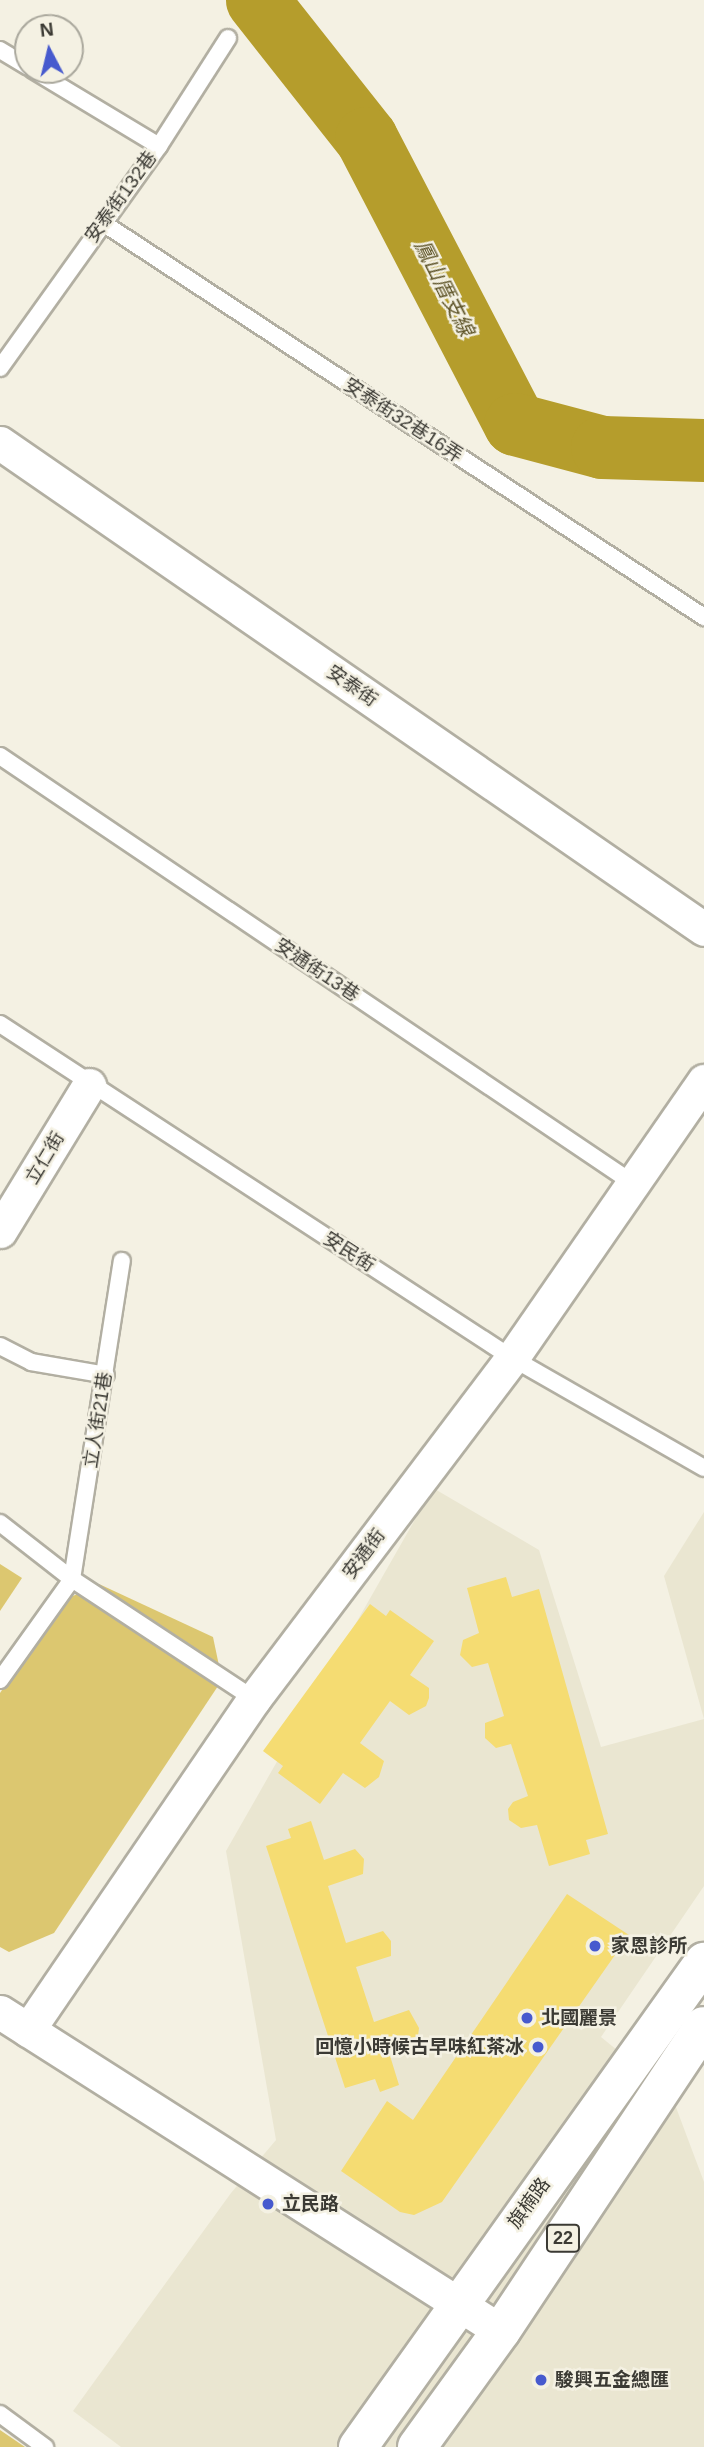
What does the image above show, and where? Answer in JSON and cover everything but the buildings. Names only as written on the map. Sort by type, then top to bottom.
[{"type":"main road","name":"旗楠路","points":[[358,2447],[457,2304],[704,1962]]},
{"type":"main road","name":"22","points":[[417,2447],[501,2331],[704,2026]]},
{"type":"street","name":"安泰街","points":[[0,443],[704,929]]},
{"type":"street","name":"安通街","points":[[28,2030],[254,1699],[512,1358],[704,1082]]},
{"type":"street","name":"立仁街","points":[[0,1231],[89,1085]]},
{"type":"street","points":[[0,2012],[501,2331]]},
{"type":"lane","points":[[159,146],[228,38]]},
{"type":"lane","name":"安泰街132巷","points":[[0,368],[159,146],[56,84]]},
{"type":"lane","name":"安泰街32巷16弄","points":[[103,223],[704,618]]},
{"type":"lane","name":"安通街13巷","points":[[0,756],[634,1184]]},
{"type":"lane","name":"安民街","points":[[0,1024],[89,1085],[512,1358],[702,1464]]},
{"type":"lane","name":"立人街21巷","points":[[72,1579],[122,1261]]},
{"type":"lane","points":[[0,1346],[31,1362],[106,1375]]},
{"type":"lane","points":[[0,1522],[72,1579],[254,1699]]},
{"type":"lane","points":[[0,1680],[72,1579]]},
{"type":"lane","points":[[0,2414],[45,2447]]},
{"type":"shaded area","points":[[433,1488],[539,1550],[601,1747],[704,1719],[704,1886],[601,2037],[671,2094],[704,2182],[704,2447],[121,2447],[73,2411],[231,2193],[276,2140],[226,1851]]},
{"type":"shaded area","points":[[704,1512],[704,1719],[664,1576]]},
{"type":"shaded area","points":[[0,1564],[22,1578],[0,1611]]},
{"type":"shaded area","points":[[99,1584],[213,1637],[222,1680],[54,1933],[9,1952],[0,1947],[0,1693],[62,1601]]},
{"type":"shaded area","points":[[0,2430],[25,2447],[0,2447]]},
{"type":"waterway","name":"鳳山厝支線","points":[[257,0],[366,138],[515,424],[602,447],[704,450]]},
{"type":"place","name":"家恩診所","points":[[595,1946]]},
{"type":"place","name":"北國麗景","points":[[527,2018]]},
{"type":"place","name":"回憶小時候古早味紅茶冰","points":[[538,2047]]},
{"type":"place","name":"立民路","points":[[268,2204]]},
{"type":"place","name":"駿興五金總匯","points":[[541,2380]]}]
